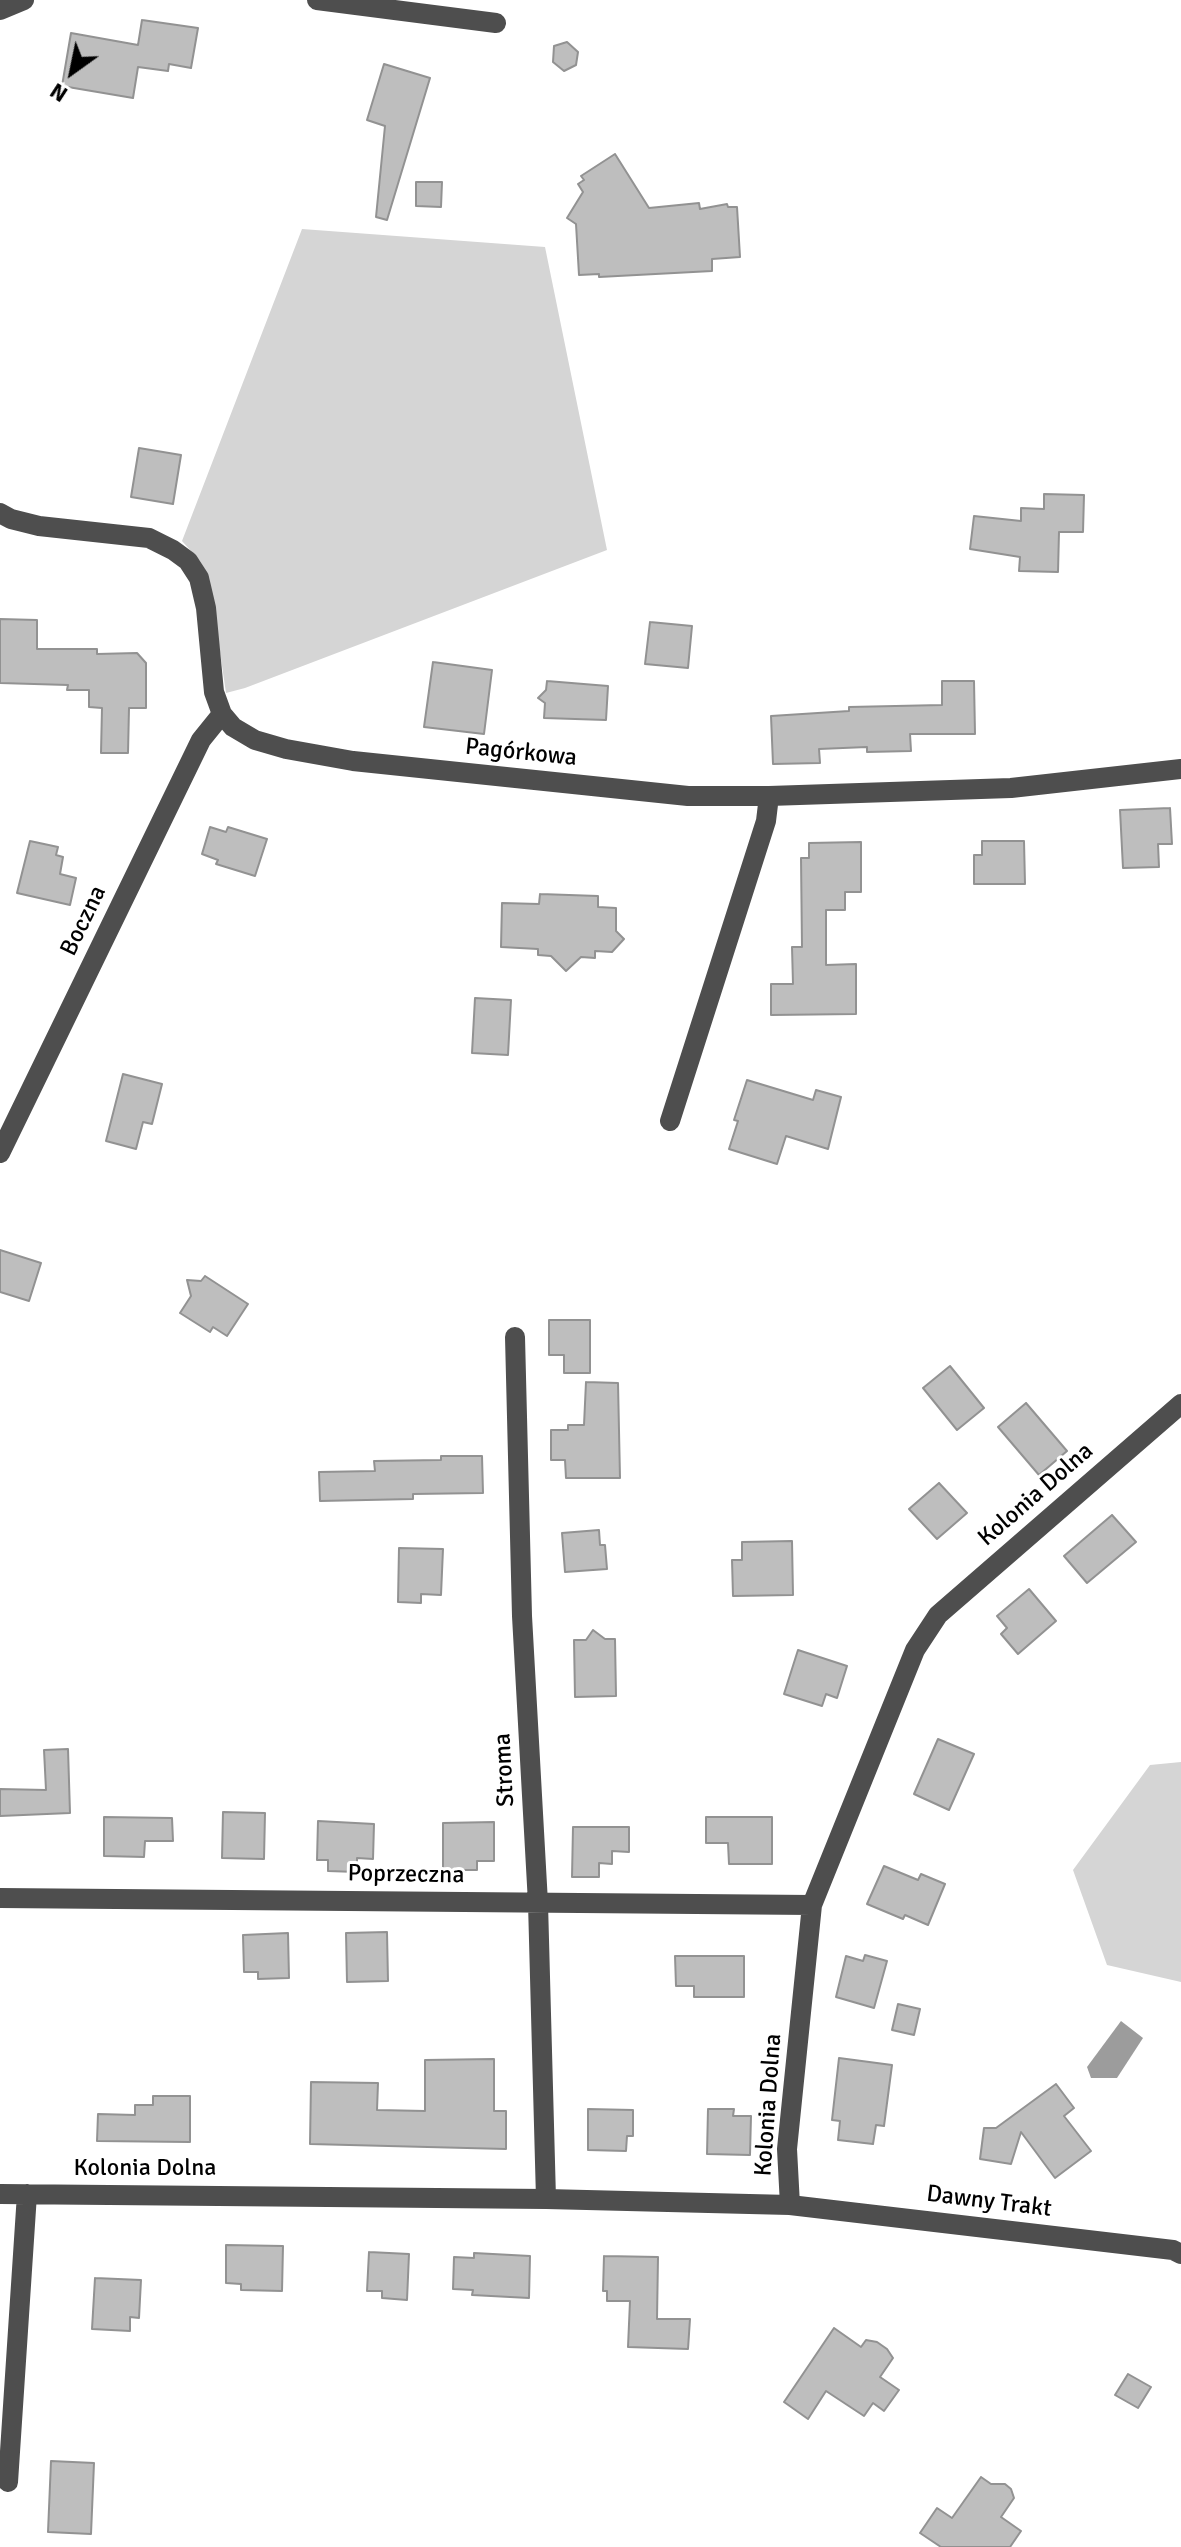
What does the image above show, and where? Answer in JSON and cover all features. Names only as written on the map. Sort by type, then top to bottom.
[{"type":"street","points":[[0,10],[24,0]]},
{"type":"street","points":[[317,0],[496,23]]},
{"type":"street","points":[[0,513],[39,526],[149,538],[188,561],[199,578],[206,608],[214,692],[222,714]]},
{"type":"street","name":"Pagórkowa","points":[[222,714],[233,727],[255,740],[353,761],[688,796],[1011,788],[1181,769]]},
{"type":"street","name":"Boczna","points":[[0,1153],[201,740],[222,714]]},
{"type":"street","points":[[670,1121],[766,821],[769,796]]},
{"type":"street","name":"Stroma","points":[[515,1337],[522,1616],[538,1903],[546,2199]]},
{"type":"street","name":"Kolonia Dolna","points":[[0,2194],[546,2199],[790,2205],[787,2149],[812,1905],[915,1650],[938,1615],[1181,1404]]},
{"type":"street","name":"Poprzeczna","points":[[0,1898],[812,1905]]},
{"type":"street","points":[[8,2482],[27,2194]]},
{"type":"street","name":"Dawny Trakt","points":[[790,2205],[1173,2250],[1181,2254]]},
{"type":"shaded area","points":[[302,229],[545,247],[607,550],[226,693],[209,577],[200,561],[182,541]]},
{"type":"shaded area","points":[[1181,1762],[1181,1982],[1107,1965],[1073,1870],[1150,1765]]},
{"type":"shaded area","points":[[1121,2021],[1143,2038],[1117,2078],[1091,2078],[1087,2067]]},
{"type":"building","points":[[142,20],[198,28],[191,68],[169,64],[168,71],[138,67],[133,98],[62,86],[71,33],[138,45]]},
{"type":"building","points":[[567,42],[578,52],[576,65],[564,71],[553,62],[554,46]]},
{"type":"building","points":[[384,64],[430,78],[387,220],[376,217],[385,126],[367,120]]},
{"type":"building","points":[[615,154],[649,208],[699,203],[700,209],[727,204],[728,207],[737,207],[740,257],[712,259],[712,271],[599,277],[599,274],[579,275],[576,224],[567,218],[583,192],[578,184],[584,180],[581,176]]},
{"type":"building","points":[[416,182],[442,182],[441,207],[416,206]]},
{"type":"building","points":[[139,448],[181,455],[173,504],[131,497]]},
{"type":"building","points":[[1044,494],[1084,495],[1083,532],[1059,532],[1058,572],[1019,571],[1020,557],[970,549],[974,516],[1021,521],[1021,508],[1044,509]]},
{"type":"building","points":[[0,619],[37,620],[37,649],[97,649],[97,654],[137,653],[146,663],[146,708],[129,708],[128,753],[101,753],[102,708],[89,707],[89,690],[67,690],[68,685],[0,683]]},
{"type":"building","points":[[650,622],[692,626],[688,668],[645,664]]},
{"type":"building","points":[[433,662],[492,670],[484,734],[424,727]]},
{"type":"building","points":[[547,681],[608,686],[606,720],[544,718],[545,703],[538,698],[546,690]]},
{"type":"building","points":[[942,681],[974,681],[975,734],[910,734],[911,751],[867,752],[867,747],[819,749],[820,763],[773,764],[771,716],[849,711],[849,707],[942,705]]},
{"type":"building","points":[[1170,808],[1172,844],[1158,844],[1159,867],[1123,868],[1120,810]]},
{"type":"building","points":[[210,827],[226,832],[228,827],[267,839],[255,876],[216,864],[218,860],[202,854]]},
{"type":"building","points":[[30,841],[58,847],[56,855],[63,857],[60,874],[76,878],[70,905],[17,893]]},
{"type":"building","points":[[982,841],[1024,841],[1025,884],[974,884],[974,855],[982,855]]},
{"type":"building","points":[[861,842],[861,892],[845,892],[845,910],[826,910],[826,965],[856,964],[856,1014],[771,1015],[771,984],[793,984],[792,947],[802,947],[801,858],[809,858],[809,843]]},
{"type":"building","points":[[540,894],[598,896],[598,907],[616,908],[616,931],[624,939],[612,952],[595,951],[595,958],[581,957],[566,971],[551,956],[538,955],[538,949],[501,947],[502,903],[539,904]]},
{"type":"building","points":[[475,998],[511,1000],[508,1055],[472,1053]]},
{"type":"building","points":[[123,1074],[162,1084],[152,1124],[143,1122],[136,1149],[106,1141]]},
{"type":"building","points":[[747,1080],[813,1100],[816,1090],[841,1097],[828,1149],[786,1136],[777,1164],[729,1149],[738,1121],[734,1120]]},
{"type":"building","points":[[0,1250],[41,1263],[29,1301],[0,1292]]},
{"type":"building","points":[[205,1276],[248,1304],[227,1336],[213,1327],[210,1332],[180,1313],[191,1296],[187,1280],[201,1281]]},
{"type":"building","points":[[549,1320],[590,1320],[590,1373],[564,1373],[564,1355],[549,1355]]},
{"type":"building","points":[[950,1366],[984,1408],[957,1430],[923,1388]]},
{"type":"building","points":[[586,1382],[618,1383],[620,1478],[566,1478],[565,1460],[551,1460],[551,1430],[568,1430],[568,1425],[584,1425]]},
{"type":"building","points":[[1026,1403],[1067,1451],[1039,1475],[998,1427]]},
{"type":"building","points":[[441,1456],[482,1456],[483,1493],[413,1494],[413,1499],[320,1501],[319,1472],[375,1471],[374,1461],[441,1460]]},
{"type":"building","points":[[939,1483],[967,1513],[937,1539],[909,1509]]},
{"type":"building","points":[[1112,1515],[1136,1542],[1087,1583],[1064,1556]]},
{"type":"building","points":[[599,1530],[600,1545],[605,1545],[607,1569],[565,1572],[562,1533]]},
{"type":"building","points":[[792,1541],[793,1595],[733,1596],[732,1560],[742,1560],[742,1542]]},
{"type":"building","points":[[399,1548],[443,1549],[441,1595],[421,1594],[421,1603],[398,1602]]},
{"type":"building","points":[[1029,1589],[1056,1621],[1018,1654],[1001,1634],[1007,1628],[997,1616]]},
{"type":"building","points":[[593,1630],[605,1639],[615,1639],[616,1696],[575,1697],[574,1640],[586,1640]]},
{"type":"building","points":[[798,1650],[847,1666],[837,1698],[826,1694],[822,1706],[784,1694]]},
{"type":"building","points":[[938,1739],[974,1754],[949,1810],[914,1794]]},
{"type":"building","points":[[68,1749],[70,1813],[0,1816],[0,1789],[46,1790],[44,1750]]},
{"type":"building","points":[[223,1812],[265,1813],[264,1859],[222,1858]]},
{"type":"building","points":[[104,1817],[172,1818],[173,1841],[145,1841],[144,1857],[104,1856]]},
{"type":"building","points":[[706,1817],[772,1817],[772,1864],[729,1864],[728,1843],[706,1843]]},
{"type":"building","points":[[318,1821],[374,1824],[373,1859],[357,1858],[357,1872],[328,1871],[328,1860],[317,1860]]},
{"type":"building","points":[[494,1822],[494,1861],[477,1861],[477,1870],[443,1870],[443,1823]]},
{"type":"building","points":[[573,1827],[629,1827],[629,1852],[612,1851],[612,1864],[599,1863],[599,1877],[572,1877]]},
{"type":"building","points":[[884,1866],[918,1880],[921,1874],[945,1884],[928,1925],[905,1915],[903,1919],[867,1904]]},
{"type":"building","points":[[387,1932],[388,1981],[347,1982],[346,1933]]},
{"type":"building","points":[[288,1933],[289,1978],[258,1979],[258,1972],[244,1972],[243,1935]]},
{"type":"building","points":[[865,1955],[887,1961],[874,2008],[836,1997],[846,1956],[863,1961]]},
{"type":"building","points":[[675,1956],[744,1956],[744,1997],[694,1997],[694,1986],[676,1986]]},
{"type":"building","points":[[898,2004],[920,2009],[914,2035],[892,2030]]},
{"type":"building","points":[[839,2058],[892,2065],[884,2126],[876,2125],[873,2144],[838,2140],[840,2121],[832,2120]]},
{"type":"building","points":[[494,2059],[494,2111],[506,2111],[506,2149],[310,2144],[311,2082],[378,2083],[377,2110],[425,2111],[425,2060]]},
{"type":"building","points":[[1056,2084],[1074,2108],[1064,2116],[1091,2151],[1055,2178],[1021,2132],[1011,2164],[980,2159],[984,2128],[996,2128]]},
{"type":"building","points":[[153,2096],[190,2096],[190,2142],[97,2141],[98,2114],[135,2115],[135,2105],[153,2105]]},
{"type":"building","points":[[588,2109],[633,2110],[633,2136],[627,2136],[626,2151],[588,2150]]},
{"type":"building","points":[[708,2109],[734,2109],[733,2116],[751,2116],[750,2155],[707,2154]]},
{"type":"building","points":[[226,2245],[283,2246],[282,2291],[241,2290],[241,2284],[226,2283]]},
{"type":"building","points":[[369,2252],[409,2254],[407,2300],[382,2298],[382,2291],[367,2291]]},
{"type":"building","points":[[474,2253],[530,2256],[529,2298],[472,2295],[473,2290],[453,2289],[454,2257],[474,2258]]},
{"type":"building","points":[[604,2256],[658,2257],[657,2319],[690,2319],[688,2349],[628,2347],[630,2301],[607,2301],[607,2291],[603,2291]]},
{"type":"building","points":[[95,2278],[141,2280],[139,2318],[130,2317],[130,2331],[92,2329]]},
{"type":"building","points":[[834,2328],[861,2347],[866,2340],[877,2342],[893,2358],[880,2377],[899,2390],[884,2411],[873,2403],[864,2416],[826,2391],[808,2419],[784,2402]]},
{"type":"building","points":[[1128,2374],[1151,2387],[1138,2408],[1115,2395]]},
{"type":"building","points":[[51,2461],[94,2463],[91,2534],[48,2532]]},
{"type":"building","points":[[981,2477],[991,2484],[1005,2484],[1011,2489],[1014,2498],[1001,2517],[1021,2531],[1010,2547],[941,2547],[920,2533],[937,2508],[952,2518]]}]
